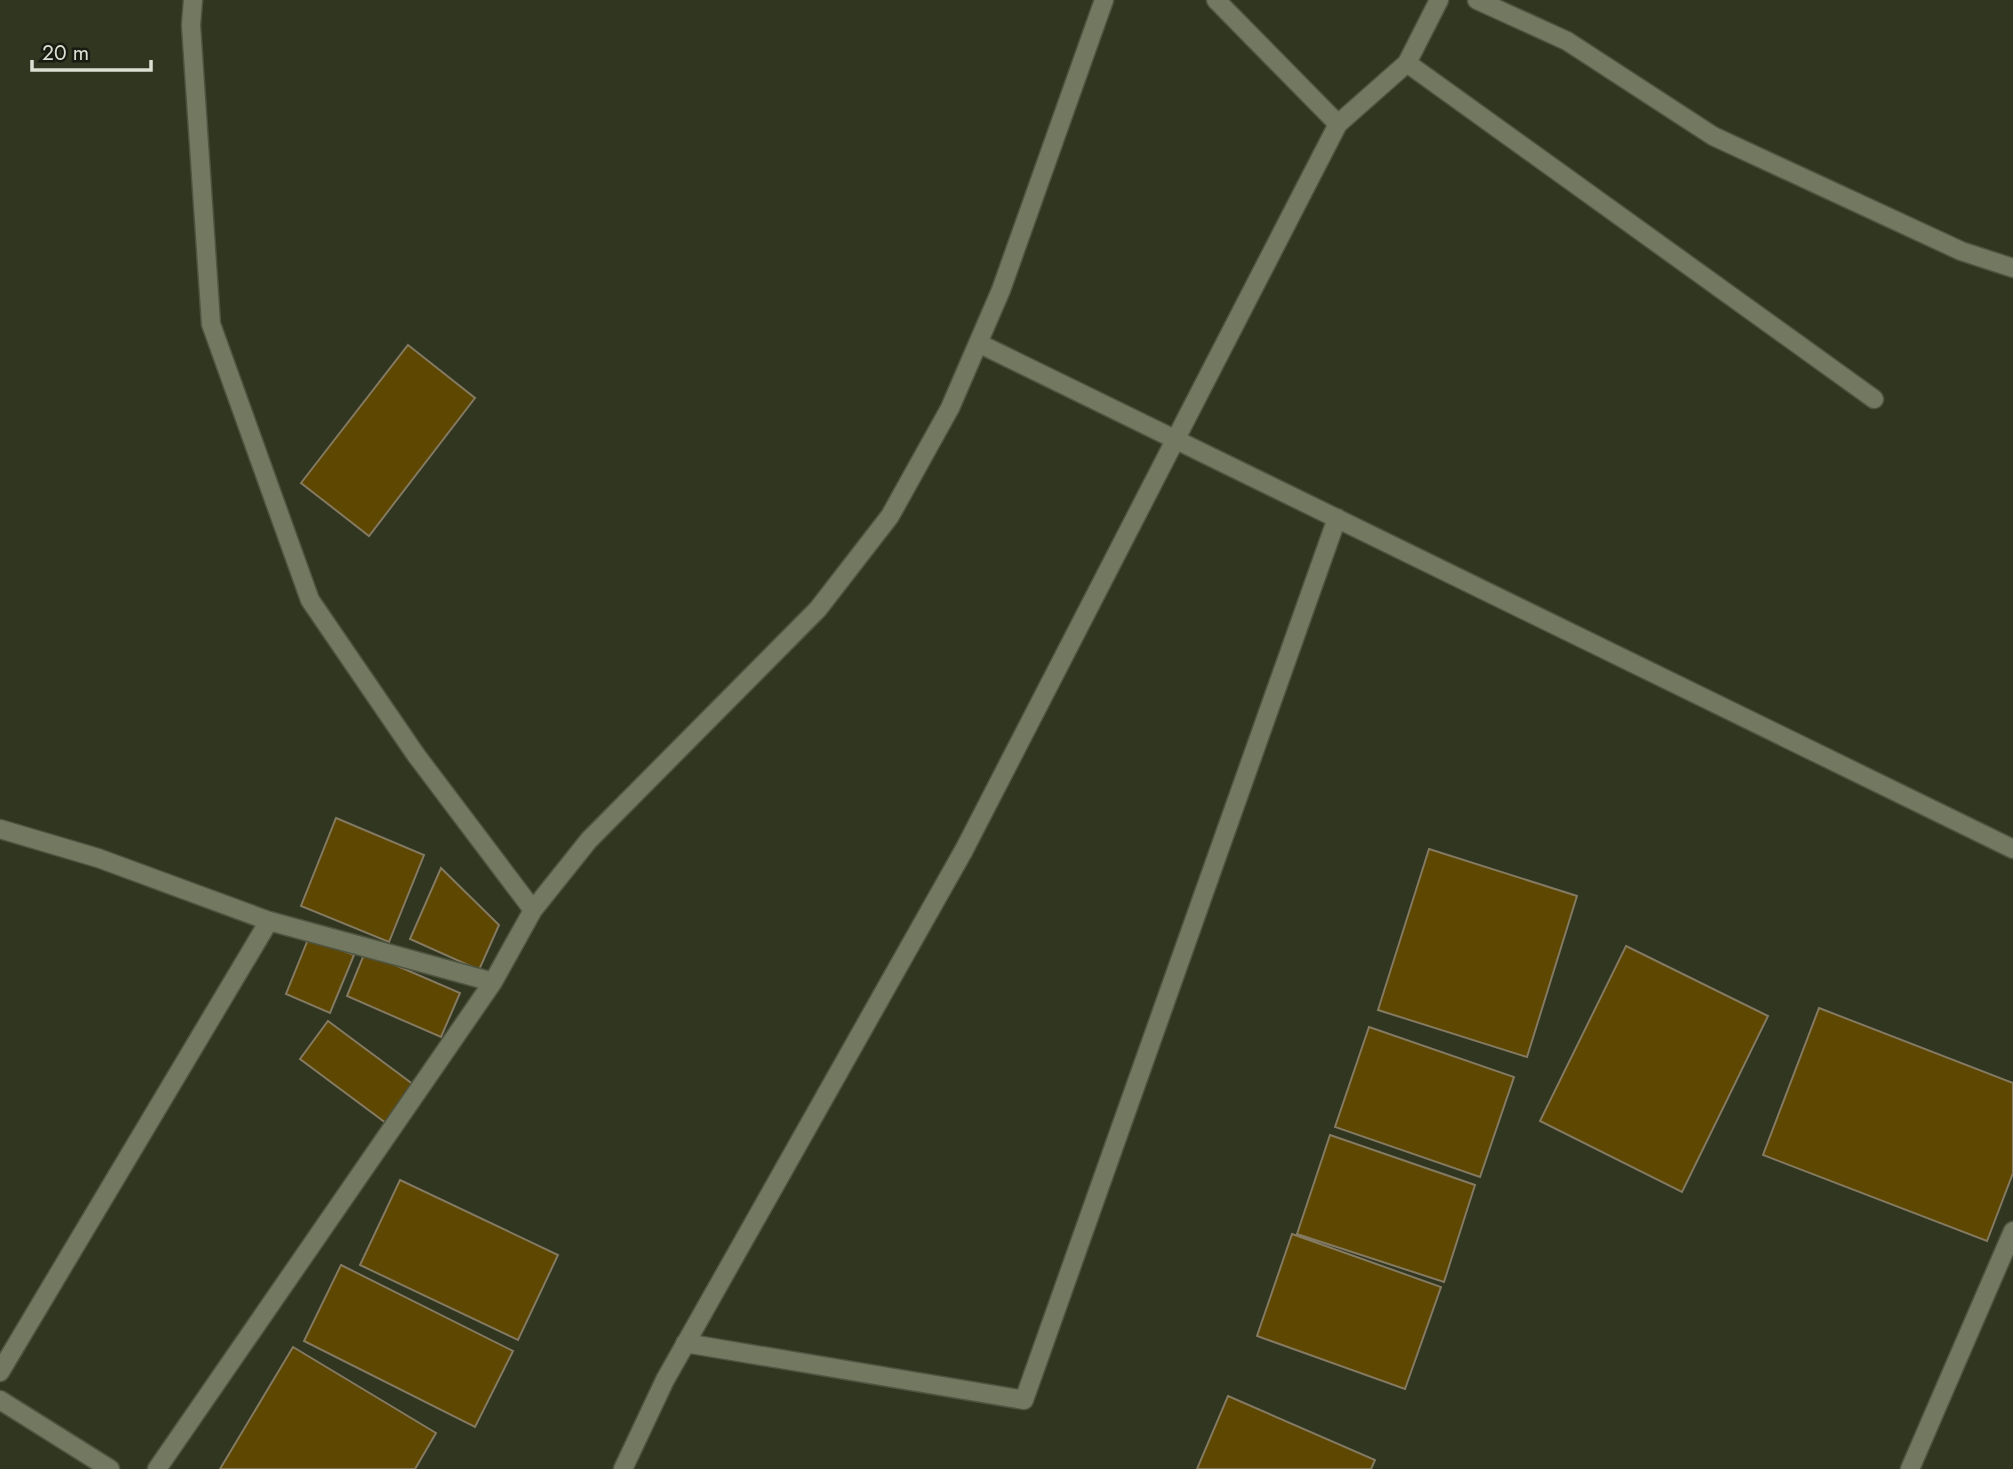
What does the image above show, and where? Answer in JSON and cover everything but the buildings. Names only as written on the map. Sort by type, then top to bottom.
[{"type":"street","points":[[193,0],[191,25],[211,324],[310,600],[416,755],[533,911]]},
{"type":"street","points":[[157,1469],[493,982],[533,911],[589,840],[818,609],[890,516],[950,408],[1001,290],[1104,0]]},
{"type":"street","points":[[1216,0],[1338,124]]},
{"type":"street","points":[[623,1469],[685,1343],[964,850],[1338,124],[1407,64],[1439,0]]},
{"type":"street","points":[[1478,0],[1567,41],[1713,136],[1961,251],[2013,268]]},
{"type":"street","points":[[1407,64],[1874,399]]},
{"type":"street","points":[[978,343],[2013,849]]},
{"type":"street","points":[[685,1343],[1024,1400],[1337,518]]},
{"type":"street","points":[[0,829],[98,858],[269,921],[493,982]]},
{"type":"street","points":[[0,1372],[269,921]]},
{"type":"street","points":[[1910,1469],[2013,1231]]},
{"type":"street","points":[[0,1400],[110,1469]]}]
